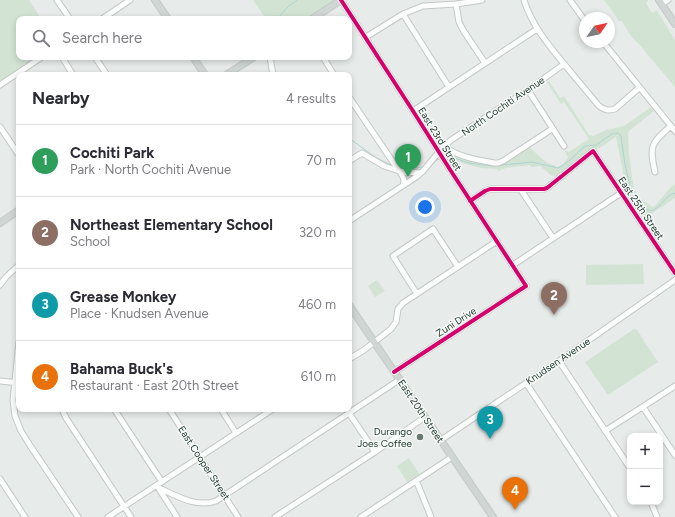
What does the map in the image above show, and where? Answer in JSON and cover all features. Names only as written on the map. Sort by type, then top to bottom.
[{"type":"main road","points":[[155,0],[166,16]]},
{"type":"main road","points":[[317,16],[341,0]]},
{"type":"main road","points":[[661,2],[675,24]]},
{"type":"main road","points":[[195,60],[203,72]]},
{"type":"main road","points":[[231,72],[249,60]]},
{"type":"main road","points":[[0,223],[16,212]]},
{"type":"main road","name":"East 20th Street","points":[[352,309],[493,517]]},
{"type":"street","points":[[57,0],[68,16]]},
{"type":"street","points":[[106,16],[130,0]]},
{"type":"street","name":"East 23rd Street","points":[[341,0],[352,16]]},
{"type":"street","points":[[366,37],[403,14],[423,6],[456,4],[482,0]]},
{"type":"street","points":[[524,0],[527,11],[537,29],[599,106],[604,109],[615,109],[639,88]]},
{"type":"street","points":[[570,0],[579,13]]},
{"type":"street","points":[[661,2],[668,0]]},
{"type":"street","points":[[456,4],[459,22],[485,63]]},
{"type":"street","points":[[403,14],[449,87]]},
{"type":"street","name":"East 23rd Street","points":[[352,16],[526,286]]},
{"type":"street","points":[[413,111],[537,29]]},
{"type":"street","points":[[608,48],[675,131]]},
{"type":"street","points":[[22,72],[38,60]]},
{"type":"street","points":[[64,60],[71,72]]},
{"type":"street","points":[[97,60],[105,72]]},
{"type":"street","points":[[270,60],[272,72]]},
{"type":"street","points":[[325,60],[332,72]]},
{"type":"street","name":"North Cochiti Avenue","points":[[352,219],[420,173],[451,140],[528,90],[564,64]]},
{"type":"street","points":[[0,84],[16,76]]},
{"type":"street","points":[[528,90],[564,146]]},
{"type":"street","points":[[352,101],[403,175],[403,185]]},
{"type":"street","points":[[0,126],[16,151]]},
{"type":"street","points":[[655,172],[651,151],[653,143],[658,136],[671,126]]},
{"type":"street","points":[[444,147],[468,158],[498,163],[552,129]]},
{"type":"street","name":"East 25th Street","points":[[521,190],[548,188],[593,151],[675,273]]},
{"type":"street","points":[[352,159],[362,153],[384,166],[399,171],[420,173]]},
{"type":"street","points":[[470,201],[490,189],[521,190],[553,238]]},
{"type":"street","points":[[513,265],[621,193]]},
{"type":"street","points":[[417,294],[392,256],[433,229],[458,267]]},
{"type":"street","points":[[352,358],[393,327],[396,322],[398,309],[401,305],[497,241]]},
{"type":"street","points":[[0,285],[16,267]]},
{"type":"street","name":"Knudsen Avenue","points":[[441,440],[559,361],[675,280]]},
{"type":"street","name":"Zuni Drive","points":[[394,372],[526,286]]},
{"type":"street","points":[[559,361],[627,463]]},
{"type":"street","points":[[352,411],[399,380]]},
{"type":"street","points":[[0,381],[16,383]]},
{"type":"street","points":[[526,383],[614,517]]},
{"type":"street","points":[[605,430],[675,386]]},
{"type":"street","points":[[16,387],[13,400],[15,416],[21,431],[78,517]]},
{"type":"street","points":[[643,407],[675,455]]},
{"type":"street","points":[[63,412],[131,517]]},
{"type":"street","points":[[116,412],[177,517]]},
{"type":"street","name":"East Cooper Street","points":[[171,412],[238,517]]},
{"type":"street","points":[[223,412],[236,433]]},
{"type":"street","points":[[108,517],[159,485],[268,412]]},
{"type":"street","points":[[159,485],[181,498],[203,504],[210,503],[349,413],[375,452]]},
{"type":"street","points":[[274,517],[375,452],[425,417]]},
{"type":"street","points":[[361,517],[452,457]]},
{"type":"street","points":[[0,479],[25,517]]},
{"type":"street","points":[[416,481],[431,517]]},
{"type":"street","points":[[652,505],[657,517]]},
{"type":"green space","points":[[0,0],[29,0],[39,16],[16,16],[16,60],[32,60],[0,81]]},
{"type":"green space","points":[[253,0],[336,0],[312,16],[264,16]]},
{"type":"green space","points":[[604,0],[648,0],[646,3],[652,13],[657,10],[675,40],[675,87],[629,33],[622,21],[619,21],[615,15],[615,12],[613,12]]},
{"type":"green space","points":[[549,81],[560,98],[564,96],[589,135],[593,136],[606,130],[624,126],[651,107],[654,111],[629,131],[628,134],[629,156],[634,190],[641,199],[654,207],[675,184],[675,198],[643,219],[616,182],[624,177],[616,137],[601,147],[590,151],[557,177],[551,175],[540,166],[531,167],[530,165],[506,168],[498,171],[497,169],[481,168],[462,163],[447,157],[446,153],[493,165],[529,147],[546,162],[557,167],[563,164],[568,157],[564,150],[569,152],[589,139],[564,102],[561,104],[547,82]]},
{"type":"green space","points":[[643,264],[644,284],[586,285],[586,265]]},
{"type":"green space","points":[[377,280],[385,291],[375,297],[368,286]]},
{"type":"green space","points":[[634,329],[637,330],[658,362],[608,395],[585,362]]},
{"type":"green space","points":[[409,458],[420,475],[408,483],[397,466]]},
{"type":"waterway","points":[[280,16],[297,0]]},
{"type":"waterway","points":[[444,157],[450,156],[468,163],[492,166],[532,162],[558,168],[570,160],[585,146],[596,145],[612,134],[618,133],[621,136],[631,197],[646,209],[651,211],[658,207],[668,196],[675,193]]},
{"type":"waterway","points":[[352,140],[375,157],[391,165]]},
{"type":"waterway","points":[[433,162],[441,158]]},
{"type":"waterway","points":[[398,166],[418,168],[425,166]]},
{"type":"cycle path","points":[[341,0],[351,16]]},
{"type":"cycle path","points":[[352,17],[526,286],[394,372]]},
{"type":"cycle path","points":[[470,201],[490,189],[547,188],[593,151],[675,273]]},
{"type":"place","name":"Cochiti Park","points":[[408,177]]},
{"type":"place","name":"Northeast Elementary School","points":[[554,315]]},
{"type":"place","name":"Durango Joes Coffee","points":[[420,437]]},
{"type":"place","name":"Grease Monkey","points":[[490,439]]},
{"type":"place","name":"Bahama Buck's","points":[[515,510]]}]
